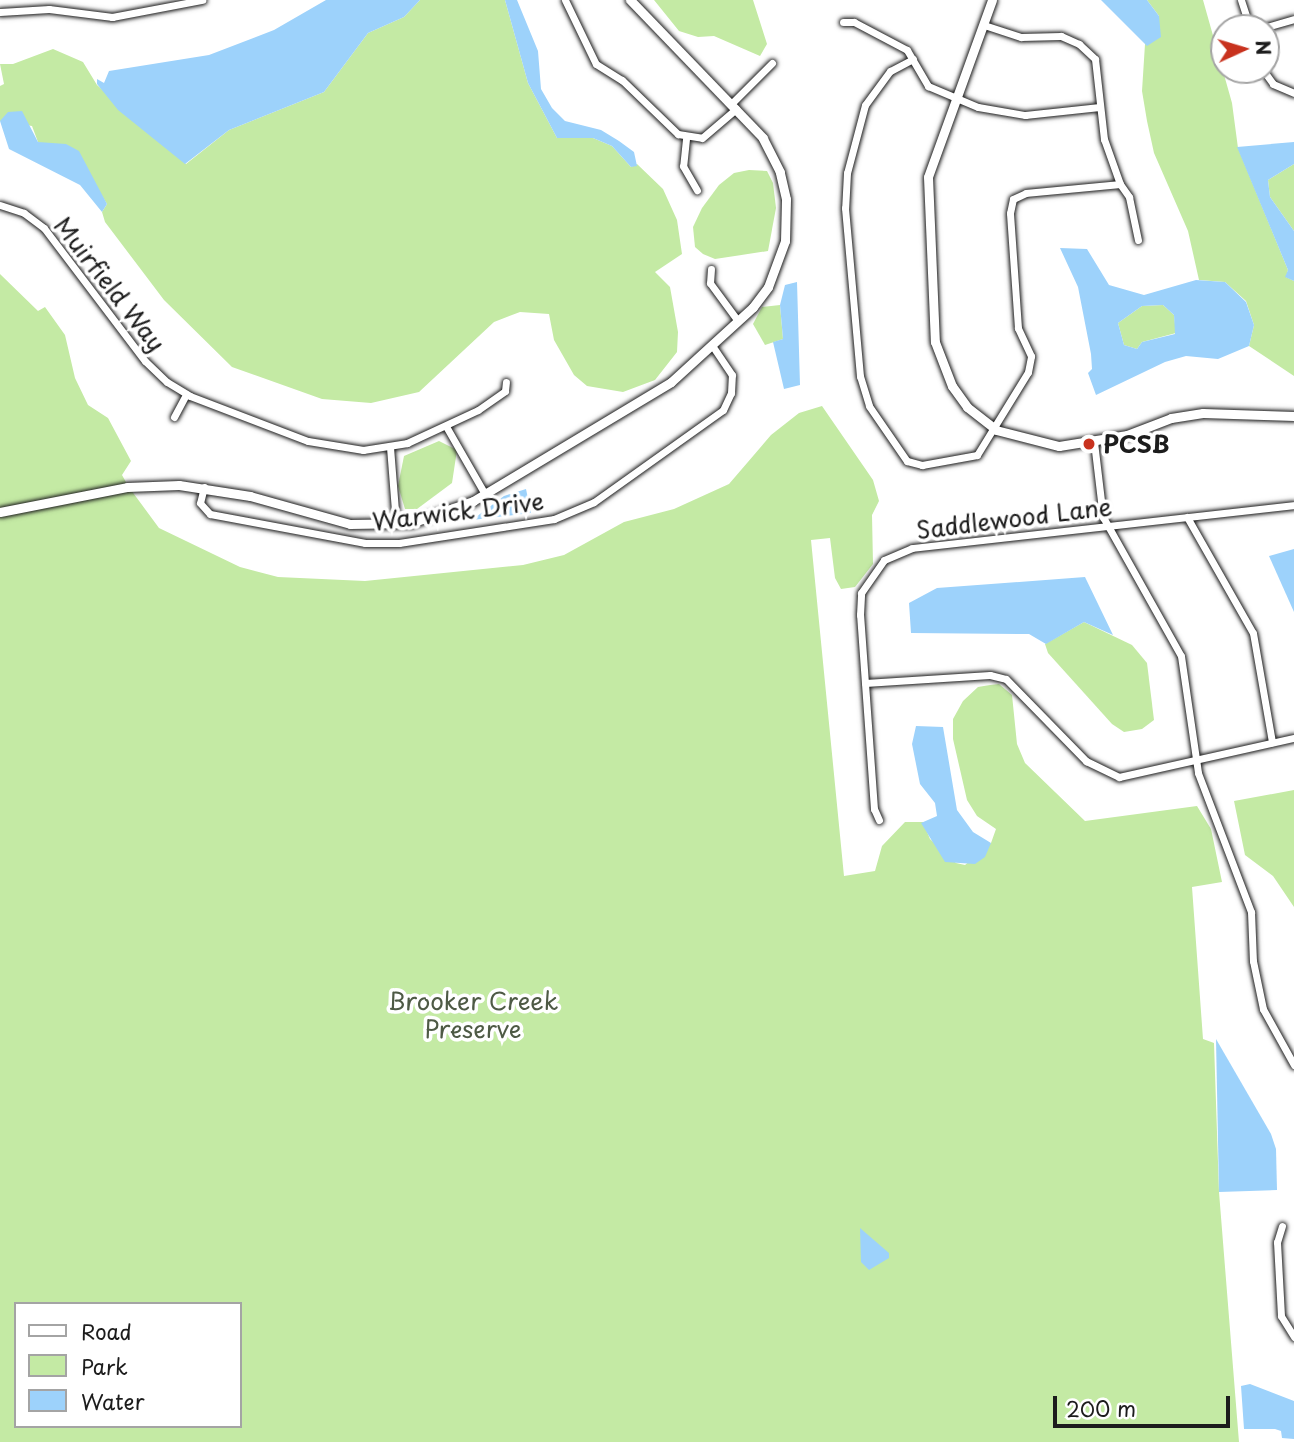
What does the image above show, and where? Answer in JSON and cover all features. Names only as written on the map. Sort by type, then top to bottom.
[{"type":"street","points":[[0,12],[49,9],[112,17],[202,0]]},
{"type":"street","points":[[565,0],[596,64],[622,80],[686,139]]},
{"type":"street","points":[[0,512],[139,486],[204,487],[350,524],[396,524],[449,512],[485,494],[651,397],[712,345],[763,294],[779,265],[787,212],[774,158],[733,107],[630,0]]},
{"type":"street","points":[[992,0],[928,177],[935,342],[952,386],[967,407],[996,430],[1039,444],[1094,442],[1203,413],[1294,416]]},
{"type":"street","points":[[844,22],[854,22],[900,46],[913,59],[928,86],[956,98],[1010,114],[1100,107]]},
{"type":"street","points":[[984,25],[1014,35],[1060,36],[1079,44],[1099,71],[1104,139],[1119,184],[1129,197],[1138,240]]},
{"type":"street","points":[[913,59],[890,71],[874,88],[854,138],[847,173],[847,247],[860,376],[884,432],[897,452],[915,465],[977,455],[996,430],[1032,364],[1018,328],[1010,213],[1013,199],[1026,193],[1119,184]]},
{"type":"street","points":[[686,139],[711,133],[772,63]]},
{"type":"street","points":[[1273,84],[1294,93]]},
{"type":"street","points":[[686,139],[683,166],[697,190]]},
{"type":"street","name":"Muirfield Way","points":[[0,205],[24,214],[44,228],[153,370],[186,394],[330,447],[390,447],[447,428],[501,395],[506,382]]},
{"type":"street","points":[[710,269],[710,283],[737,321]]},
{"type":"street","name":"Warwick Drive","points":[[204,487],[200,503],[210,513],[365,543],[399,543],[554,519],[594,502],[723,410],[731,393],[732,375],[712,345]]},
{"type":"street","points":[[174,417],[186,394]]},
{"type":"street","points":[[447,428],[485,494]]},
{"type":"street","points":[[1094,442],[1107,526],[1181,656],[1197,761],[1208,804],[1251,912],[1253,961],[1263,1009],[1294,1065]]},
{"type":"street","points":[[390,447],[396,524]]},
{"type":"street","name":"Saddlewood Lane","points":[[879,820],[874,808],[861,593],[884,560],[912,548],[1294,505]]},
{"type":"street","points":[[1187,517],[1253,633],[1272,742]]},
{"type":"street","points":[[865,683],[990,675],[1006,679],[1101,772],[1119,777],[1294,738]]},
{"type":"street","points":[[1282,1226],[1277,1242],[1281,1316],[1294,1337]]},
{"type":"green space","points":[[420,0],[505,0],[528,83],[557,138],[593,138],[612,146],[631,167],[637,164],[663,189],[677,220],[682,254],[655,272],[670,287],[678,332],[677,352],[655,380],[623,392],[587,386],[574,375],[554,340],[549,314],[520,312],[494,322],[419,392],[371,403],[322,399],[232,367],[164,300],[105,222],[102,212],[107,204],[79,159],[38,142],[32,126],[0,121],[0,86],[4,84],[0,64],[13,64],[53,49],[83,62],[97,85],[186,164],[229,130],[324,92],[368,33],[404,17]]},
{"type":"green space","points":[[654,0],[753,0],[767,44],[760,56],[714,36],[698,37],[679,31]]},
{"type":"green space","points":[[1147,0],[1203,0],[1210,25],[1210,84],[1227,84],[1238,148],[1288,270],[1286,277],[1294,281],[1294,376],[1249,346],[1254,325],[1246,301],[1225,282],[1199,280],[1188,231],[1154,153],[1142,91],[1145,44],[1159,16]]},
{"type":"green space","points":[[1294,164],[1294,231],[1270,197],[1268,180]]},
{"type":"green space","points":[[767,171],[773,183],[776,208],[768,251],[715,259],[703,254],[695,247],[693,227],[702,208],[719,185],[734,173]]},
{"type":"green space","points":[[0,274],[38,311],[45,307],[65,335],[75,378],[88,405],[108,418],[131,461],[122,475],[127,484],[0,509]]},
{"type":"green space","points":[[780,305],[783,339],[765,345],[753,324],[762,307]]},
{"type":"green space","points":[[1163,305],[1174,315],[1176,333],[1142,342],[1137,349],[1124,345],[1118,323],[1142,306]]},
{"type":"green space","name":"Brooker Creek Preserve","points":[[822,406],[873,480],[879,501],[872,515],[873,564],[855,587],[841,589],[835,578],[830,538],[811,540],[844,876],[875,871],[882,846],[905,822],[923,822],[930,839],[956,863],[965,865],[991,843],[996,829],[977,816],[967,800],[953,739],[953,719],[963,701],[978,687],[990,685],[999,684],[1012,695],[1017,744],[1025,763],[1085,821],[1197,806],[1211,829],[1222,882],[1192,887],[1203,1039],[1214,1043],[1219,1192],[1239,1442],[0,1442],[0,515],[131,490],[159,528],[240,567],[278,577],[365,581],[523,565],[564,555],[624,522],[674,509],[729,484],[771,435],[799,413]]},
{"type":"green space","points":[[439,441],[457,450],[452,483],[417,509],[405,509],[398,486],[404,456]]},
{"type":"green space","points":[[1084,622],[1132,645],[1147,663],[1154,720],[1142,729],[1124,732],[1112,724],[1048,653],[1045,644]]},
{"type":"green space","points":[[1294,790],[1294,907],[1273,876],[1245,855],[1234,801]]},
{"type":"water","points":[[326,0],[420,0],[404,17],[368,33],[324,92],[229,130],[185,164],[118,110],[97,84],[97,79],[104,83],[109,71],[209,55],[274,30]]},
{"type":"water","points":[[505,0],[517,0],[538,51],[541,89],[552,108],[565,121],[601,130],[619,141],[634,152],[637,166],[631,167],[612,146],[593,138],[557,138],[528,83]]},
{"type":"water","points":[[1101,0],[1147,0],[1159,16],[1161,37],[1147,46]]},
{"type":"water","points":[[22,111],[38,142],[66,144],[79,151],[107,204],[102,212],[80,185],[9,149],[0,121],[8,112]]},
{"type":"water","points":[[1294,142],[1294,164],[1268,180],[1270,197],[1294,231],[1294,281],[1285,277],[1288,270],[1237,147]]},
{"type":"water","points":[[1060,248],[1087,249],[1109,285],[1144,295],[1196,280],[1225,282],[1246,302],[1254,325],[1249,346],[1218,359],[1186,356],[1165,362],[1096,395],[1088,373],[1092,369],[1091,354],[1078,287]],"holes":[[[1163,305],[1174,315],[1175,334],[1142,342],[1137,349],[1124,345],[1118,323],[1142,306]]]},
{"type":"water","points":[[797,282],[800,385],[784,389],[773,342],[783,339],[780,305],[785,285]]},
{"type":"water","points":[[526,489],[531,513],[472,520],[504,496]]},
{"type":"water","points":[[1294,549],[1294,612],[1269,556]]},
{"type":"water","points":[[1085,577],[1113,635],[1084,622],[1046,644],[1029,634],[911,633],[909,603],[937,588]]},
{"type":"water","points":[[916,726],[943,727],[957,810],[973,832],[991,843],[985,857],[975,864],[945,862],[921,823],[937,816],[935,803],[920,784],[912,744]]},
{"type":"water","points":[[1216,1039],[1271,1134],[1276,1149],[1277,1190],[1219,1192]]},
{"type":"water","points":[[860,1228],[889,1253],[889,1258],[869,1270],[861,1262]]},
{"type":"water","points":[[1250,1384],[1294,1401],[1294,1439],[1282,1438],[1281,1431],[1275,1429],[1244,1429],[1241,1386]]},
{"type":"place","name":"PCSB","points":[[1089,444]]}]
